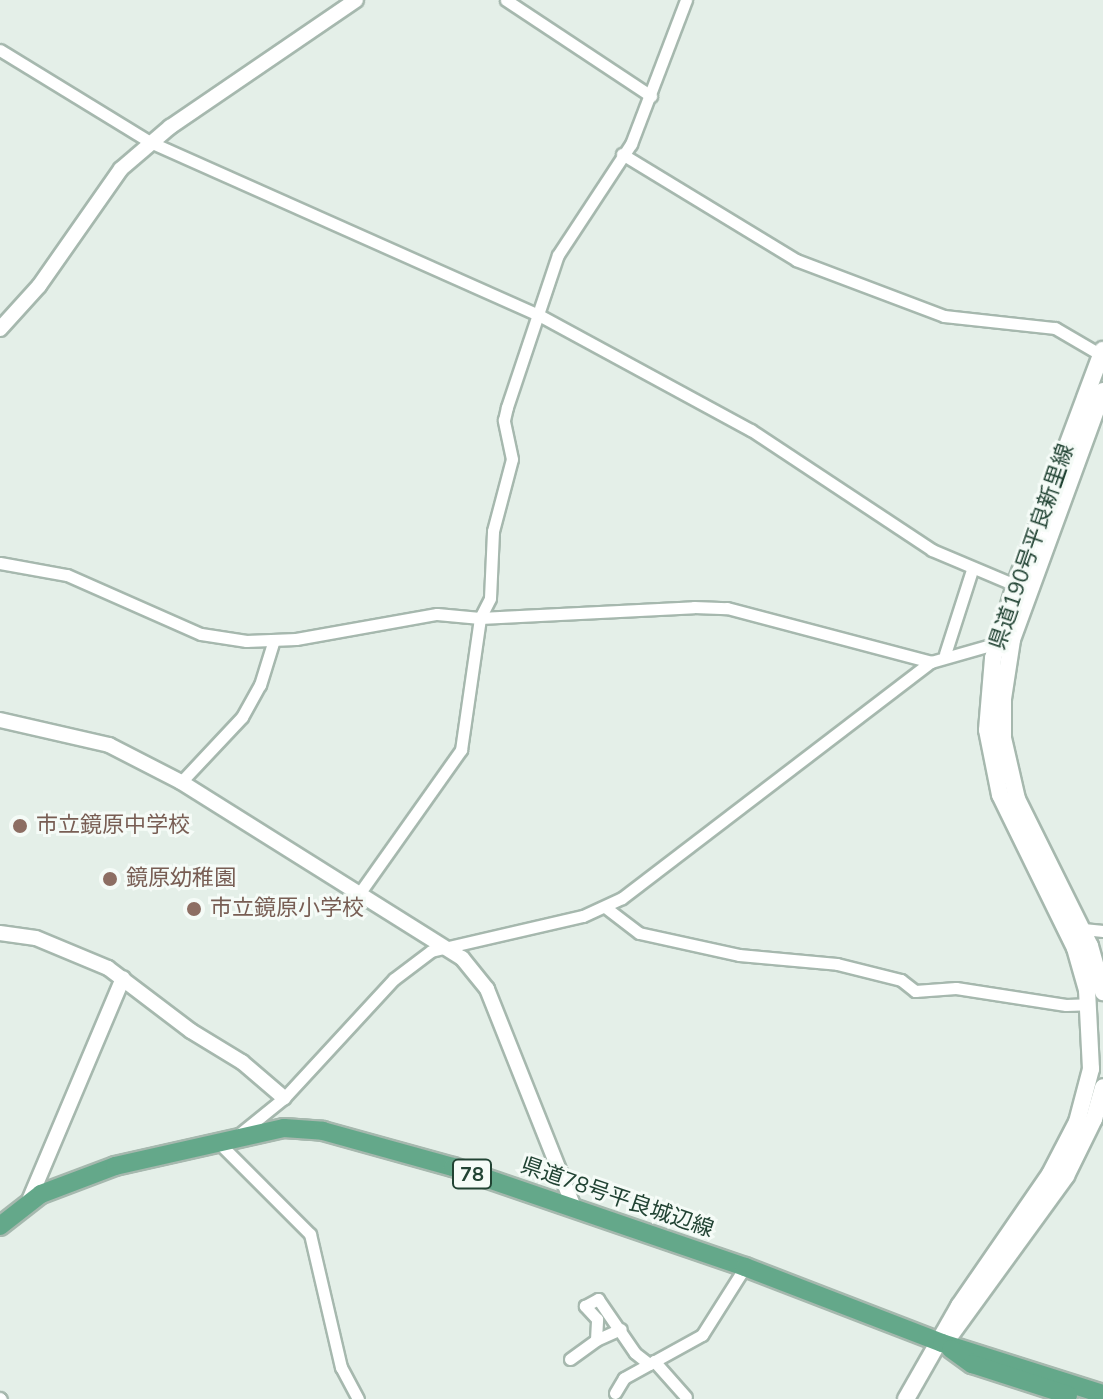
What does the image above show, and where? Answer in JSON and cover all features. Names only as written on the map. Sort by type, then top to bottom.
[{"type":"main road","name":"県道190号平良新里線","points":[[942,1343],[959,1306],[1050,1174],[1077,1122],[1091,1069],[1089,1004],[1075,948],[1000,795],[987,730],[1015,585],[1102,352]]},
{"type":"main road","name":"県道190号平良新里線","points":[[1103,391],[1005,641],[1003,699],[1009,769],[1027,821],[1083,929],[1103,992]]},
{"type":"main road","points":[[906,1399],[942,1343],[973,1311],[1066,1176],[1094,1119],[1103,1087]]},
{"type":"main road","name":"県道78号平良城辺線","points":[[0,1226],[41,1194],[115,1166],[284,1128],[323,1131],[453,1167],[745,1267],[942,1343],[1103,1394]]},
{"type":"main road","name":"県道78号平良城辺線","points":[[942,1343],[972,1364],[1082,1399]]},
{"type":"street","points":[[0,329],[39,286],[101,192],[150,142],[356,0]]},
{"type":"street","points":[[506,0],[651,96]]},
{"type":"street","points":[[361,891],[461,750],[480,618],[490,598],[493,531],[512,459],[504,420],[537,314],[567,237],[622,154],[651,96],[686,0]]},
{"type":"street","points":[[0,50],[150,142],[537,314],[751,430],[932,550],[972,570],[1015,585]]},
{"type":"street","points":[[622,154],[796,260],[944,316],[1055,328],[1102,352]]},
{"type":"street","points":[[0,563],[24,571],[67,575],[201,634],[273,643],[394,618],[437,614],[480,618],[727,608],[931,662]]},
{"type":"street","points":[[945,654],[972,570]]},
{"type":"street","points":[[358,1399],[341,1367],[310,1234],[226,1141],[284,1098],[394,979],[445,945],[605,907],[644,885],[931,662],[945,654],[1005,641]]},
{"type":"street","points":[[181,782],[242,717],[260,685],[273,643]]},
{"type":"street","points":[[0,720],[109,745],[181,782],[445,945],[487,989],[575,1210]]},
{"type":"street","points":[[605,907],[639,933],[739,955],[837,964],[901,980],[915,991],[956,988],[1089,1004]]},
{"type":"street","points":[[1083,929],[1103,931]]},
{"type":"street","points":[[0,933],[23,934],[79,954],[123,978],[191,1031],[242,1062],[284,1098]]},
{"type":"street","points":[[28,1204],[123,978]]},
{"type":"street","points":[[615,1393],[624,1378],[702,1335],[745,1267]]},
{"type":"street","points":[[596,1340],[597,1319],[585,1306],[590,1300],[598,1299],[621,1329],[686,1397]]},
{"type":"street","points":[[570,1359],[596,1340],[621,1329]]},
{"type":"place","name":"市立鏡原中学校","points":[[20,826]]},
{"type":"place","name":"鏡原幼稚園","points":[[110,879]]},
{"type":"place","name":"市立鏡原小学校","points":[[194,909]]}]
